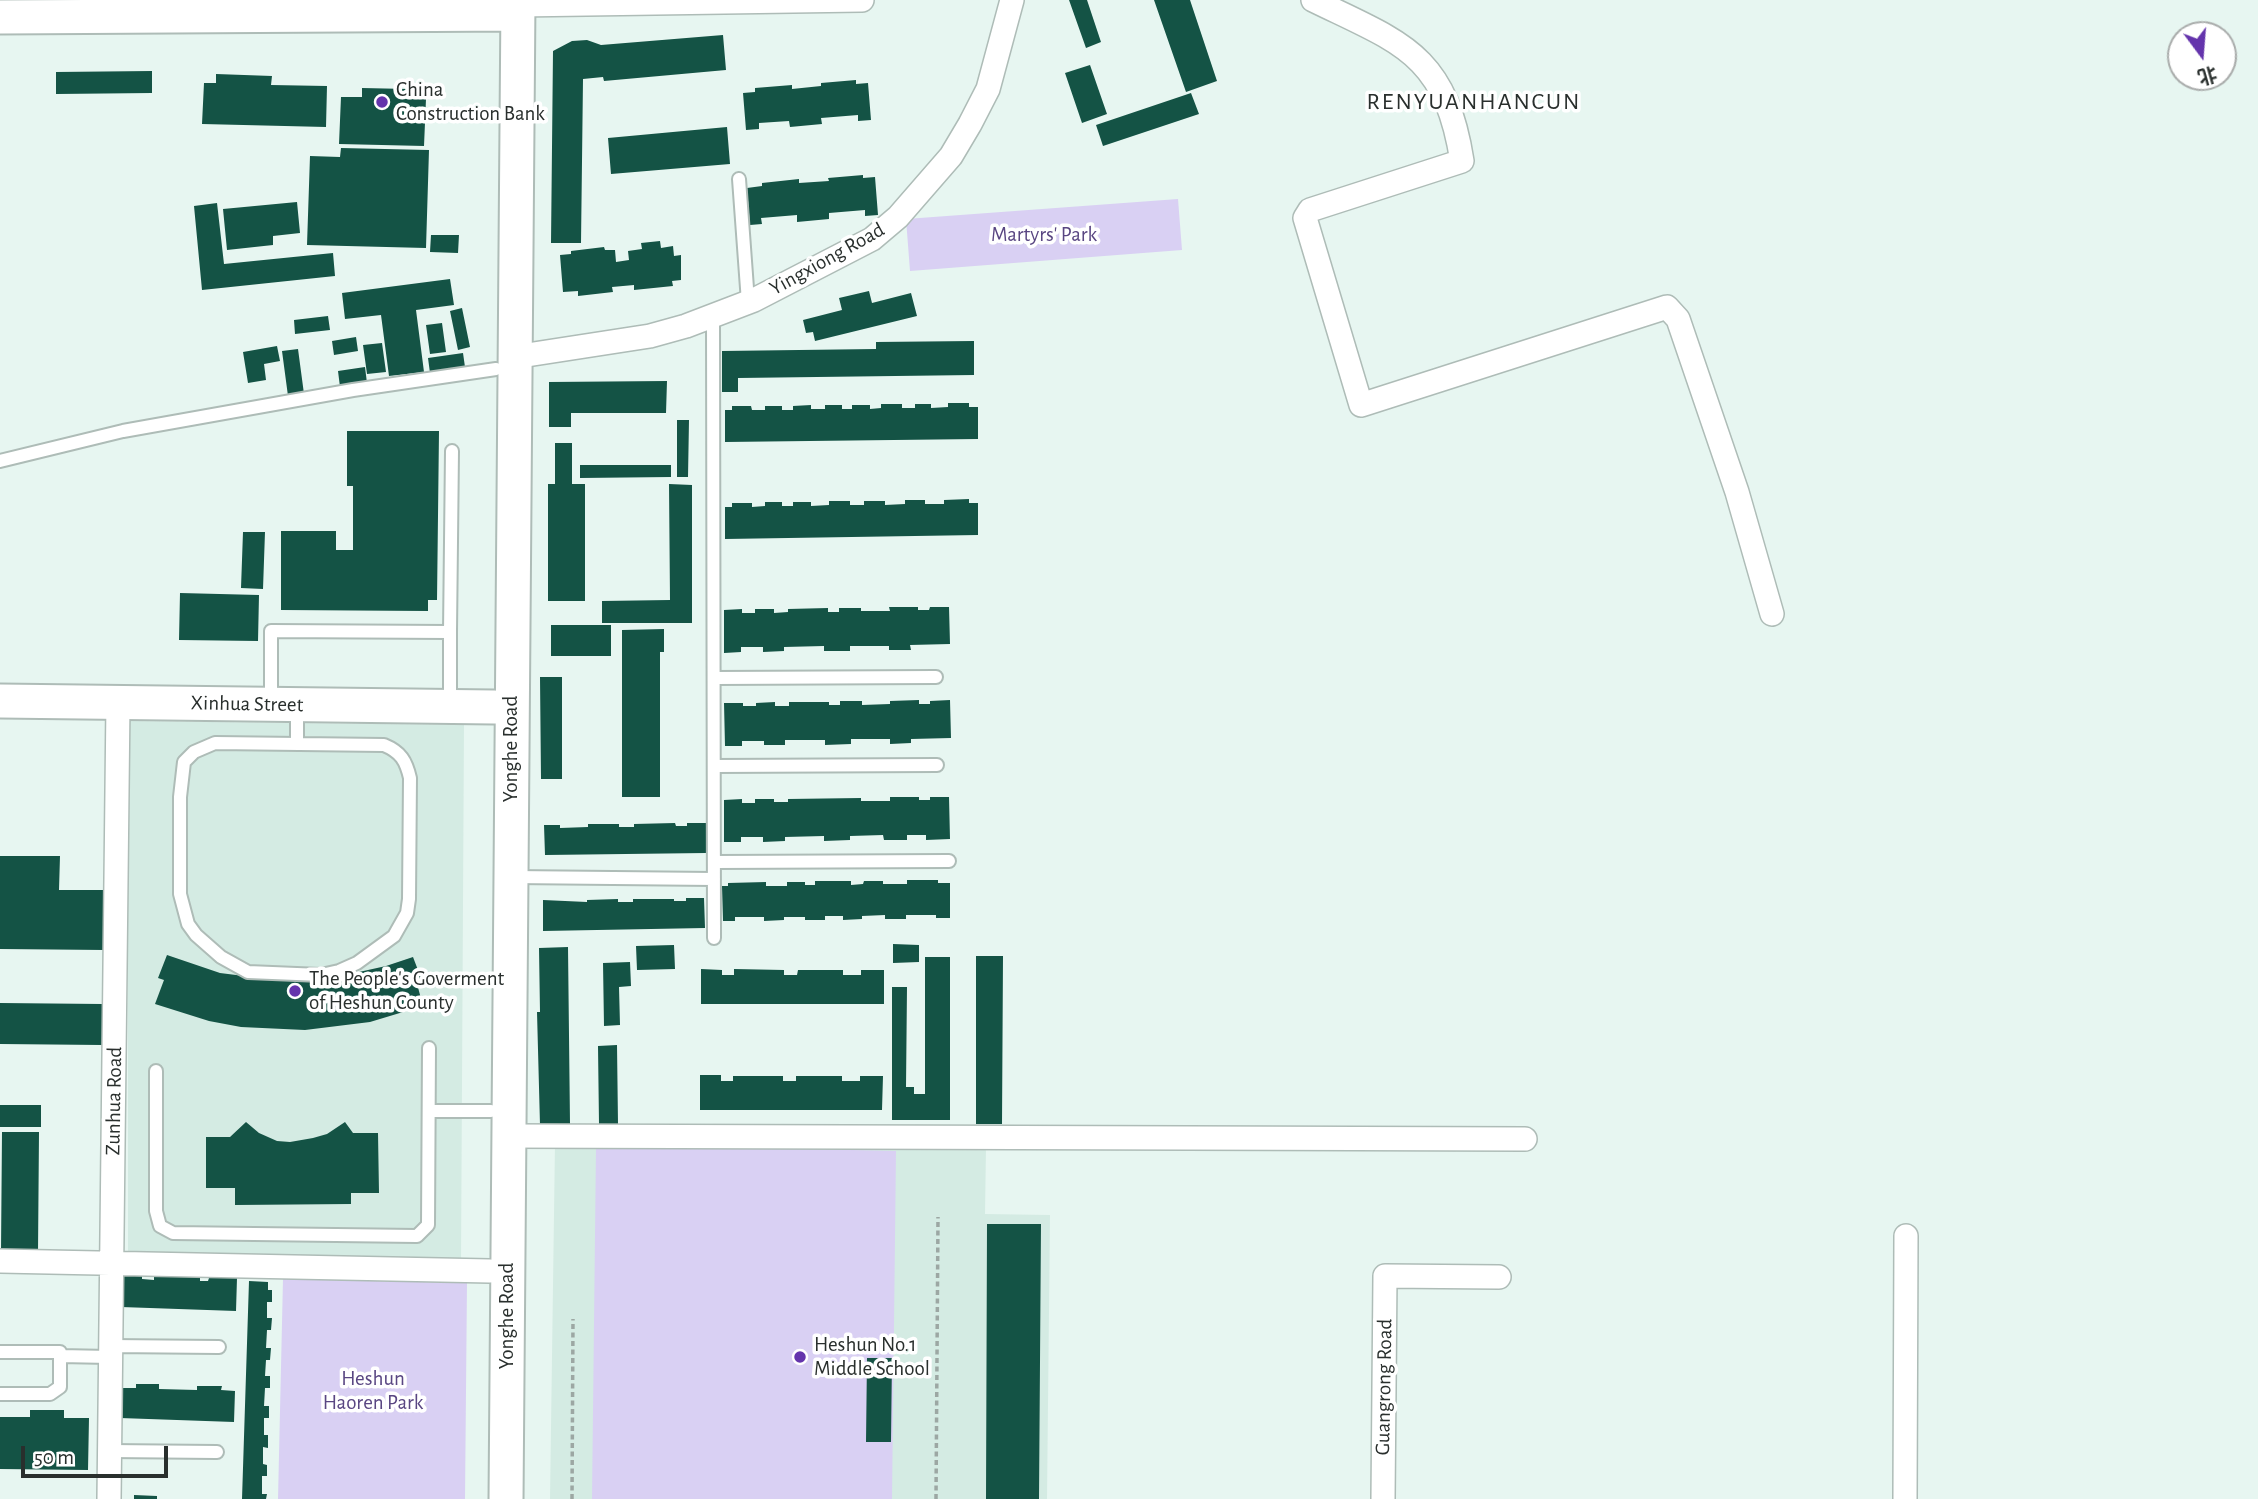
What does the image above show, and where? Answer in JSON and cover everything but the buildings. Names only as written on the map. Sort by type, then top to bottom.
[{"type":"main road","points":[[0,17],[510,7]]},
{"type":"main road","name":"Yonghe Road","points":[[506,1499],[494,707],[505,363],[510,7]]},
{"type":"main road","name":"Yonghe Road","points":[[488,1499],[490,1271],[500,1124],[511,877],[505,363]]},
{"type":"main road","name":"Xinhua Street","points":[[0,701],[494,707]]},
{"type":"street","points":[[510,7],[862,0]]},
{"type":"street","name":"Yingxiong Road","points":[[505,363],[650,336],[713,317],[872,239],[907,207],[951,156],[970,124],[988,89],[1012,0]]},
{"type":"street","points":[[1313,0],[1396,41],[1423,62],[1439,84],[1458,137],[1462,161],[1310,210],[1305,218],[1360,405],[1667,307],[1678,319],[1691,356],[1737,492],[1772,614]]},
{"type":"street","name":"Zunhua Road","points":[[109,1499],[118,702]]},
{"type":"street","points":[[500,1124],[1525,1139]]},
{"type":"street","points":[[1905,1499],[1906,1236]]},
{"type":"street","points":[[0,1261],[490,1271]]},
{"type":"street","name":"Guangrong Road","points":[[1383,1499],[1385,1276],[1499,1277]]},
{"type":"lane","points":[[738,179],[748,302]]},
{"type":"lane","points":[[713,317],[714,938]]},
{"type":"lane","points":[[0,461],[123,430],[505,363]]},
{"type":"lane","points":[[450,706],[452,451]]},
{"type":"lane","points":[[297,744],[284,704],[271,631],[450,632]]},
{"type":"lane","points":[[714,678],[936,677]]},
{"type":"lane","points":[[215,743],[297,744],[384,745],[401,754],[410,778],[407,913],[394,936],[357,963],[339,971],[321,975],[248,972],[221,957],[195,935],[183,913],[180,894],[180,797],[184,762],[194,752],[215,743]]},
{"type":"lane","points":[[714,766],[937,765]]},
{"type":"lane","points":[[714,862],[950,861]]},
{"type":"lane","points":[[511,877],[714,879]]},
{"type":"lane","points":[[156,1071],[156,1211],[160,1226],[173,1233],[417,1236],[428,1225],[429,1048]]},
{"type":"lane","points":[[429,1111],[500,1124]]},
{"type":"lane","points":[[60,1356],[219,1347]]},
{"type":"lane","points":[[0,1352],[60,1352],[60,1387],[50,1394],[0,1394]]},
{"type":"lane","points":[[109,1451],[216,1452]]},
{"type":"path","points":[[936,1499],[938,1217]]},
{"type":"path","points":[[572,1499],[573,1319]]},
{"type":"shaded area","name":"The People's Goverment of Heshun County","points":[[128,721],[464,725],[461,1261],[128,1257]]},
{"type":"shaded area","name":"Heshun No.1 Middle School","points":[[555,1143],[986,1147],[985,1214],[1050,1215],[1047,1499],[550,1499]]},
{"type":"green space","name":"Martyrs' Park","points":[[1178,199],[1182,250],[910,271],[906,219]]},
{"type":"green space","name":"Heshun No.1 Middle School","points":[[723,1147],[896,1151],[892,1499],[592,1499],[596,1148]]},
{"type":"green space","name":"Heshun Haoren Park","points":[[283,1279],[467,1283],[465,1499],[278,1499]]},
{"type":"place","name":"China Construction Bank","points":[[382,102]]},
{"type":"place","name":"The People's Goverment of Heshun County","points":[[295,991]]},
{"type":"place","name":"Heshun No.1 Middle School","points":[[800,1357]]},
{"type":"district","name":"RENYUANHANCUN","points":[[1474,102]]}]
